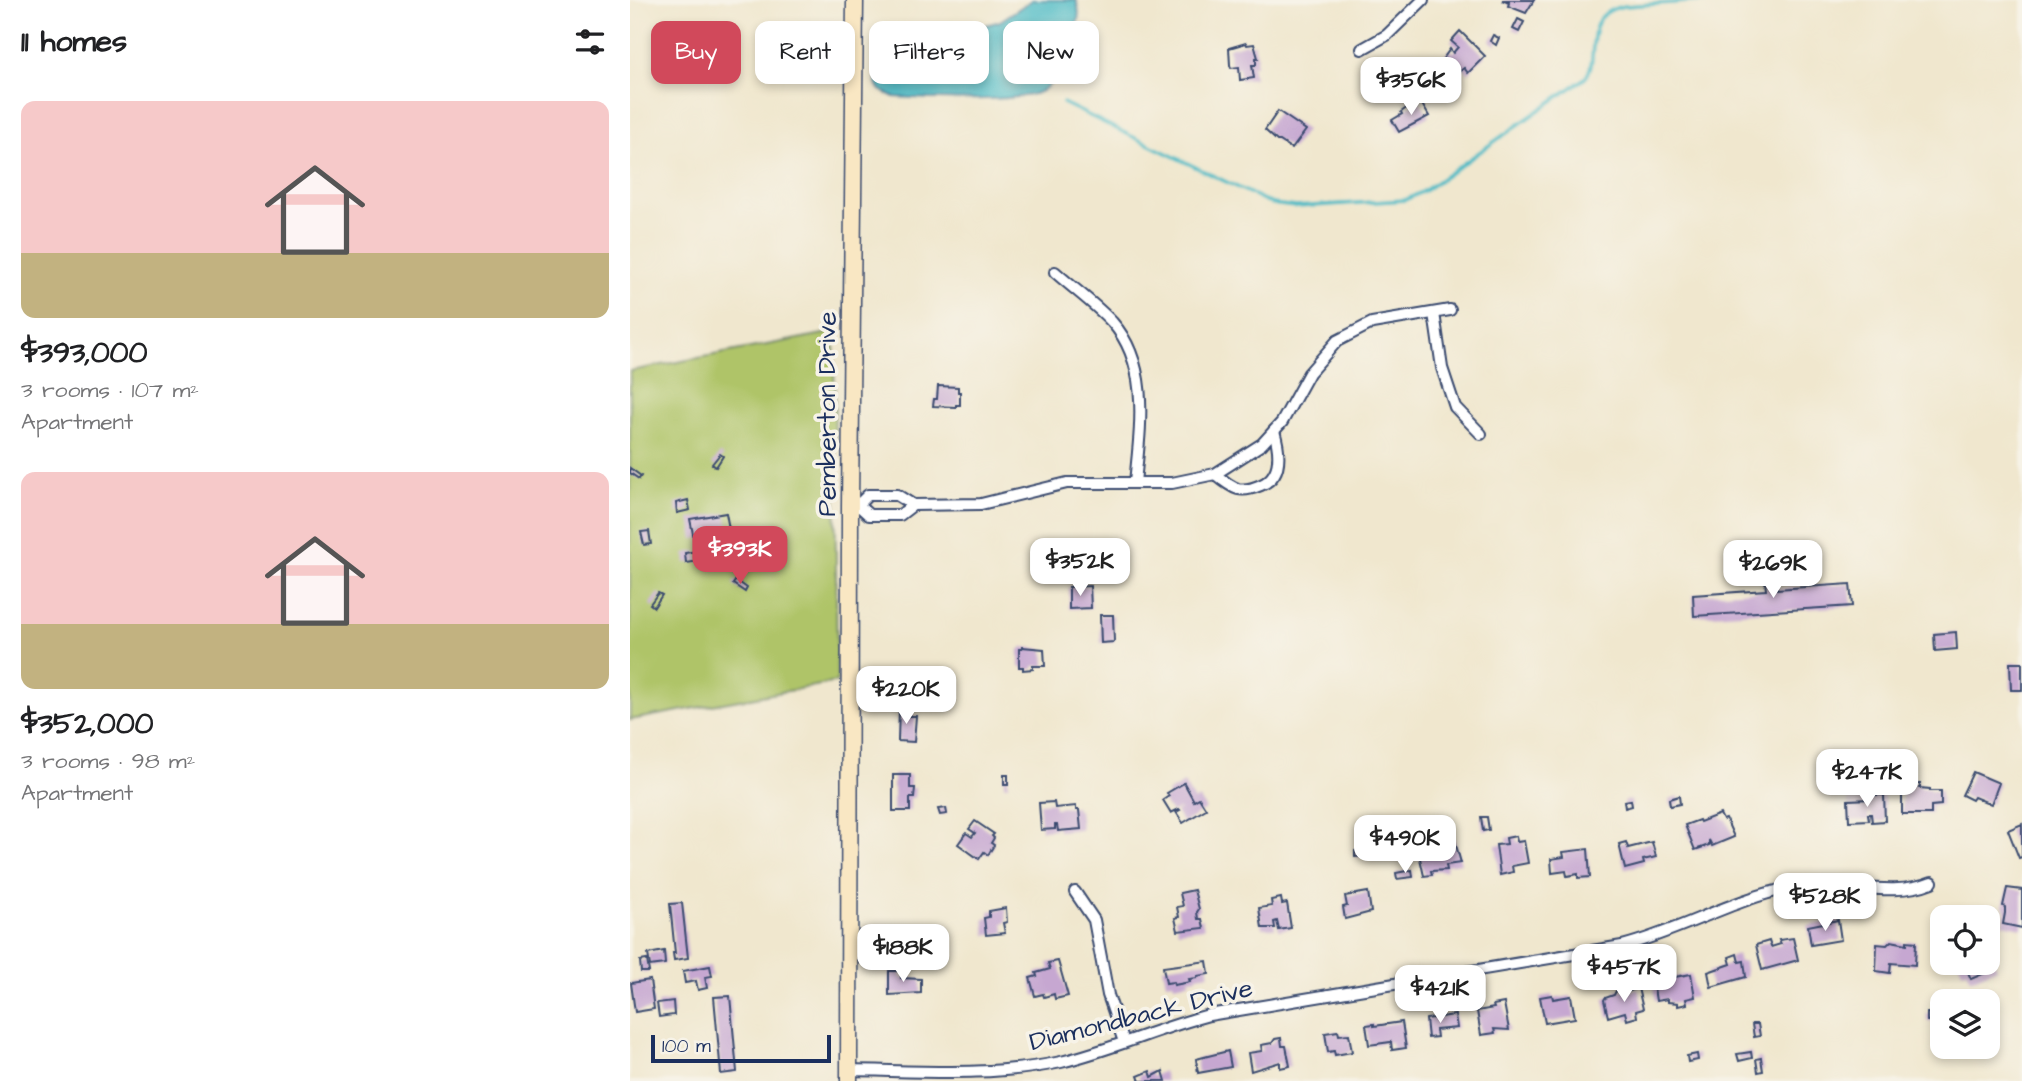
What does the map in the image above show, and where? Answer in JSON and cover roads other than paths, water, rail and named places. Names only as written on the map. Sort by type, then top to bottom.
[{"type":"street","name":"Pemberton Drive","points":[[849,1076],[855,0]]},
{"type":"street","points":[[1362,49],[1387,35],[1423,0]]},
{"type":"street","points":[[1055,272],[1112,323],[1129,347],[1139,376],[1140,427],[1135,483]]},
{"type":"street","points":[[913,505],[900,515],[869,515],[854,505],[868,495],[897,495],[913,505],[981,504],[1067,483],[1172,482],[1215,474],[1262,444],[1274,431],[1282,422],[1309,373],[1337,341],[1372,323],[1450,310]]},
{"type":"street","points":[[1434,313],[1442,369],[1455,407],[1481,434]]},
{"type":"street","points":[[1215,474],[1238,489],[1253,489],[1267,483],[1278,467],[1279,449],[1274,431]]},
{"type":"street","name":"Diamondback Drive","points":[[849,1076],[1028,1068],[1083,1056],[1209,1015],[1622,946],[1678,928],[1748,899],[1798,886],[1833,884],[1903,889],[1932,882]]},
{"type":"street","points":[[1075,892],[1094,920],[1108,995],[1124,1042]]},
{"type":"street","points":[[1028,1068],[1031,1081]]},
{"type":"water","points":[[1032,0],[1076,0],[1077,21],[1003,21],[1003,84],[1050,84],[1045,89],[1034,94],[997,99],[927,99],[894,97],[880,90],[876,84],[989,84],[989,24],[1000,21]]},
{"type":"waterway","points":[[1063,103],[1272,204],[1296,207],[1405,200],[1424,191],[1585,78],[1590,69],[1596,27],[1601,18],[1610,11],[1624,6],[1719,0]]}]
